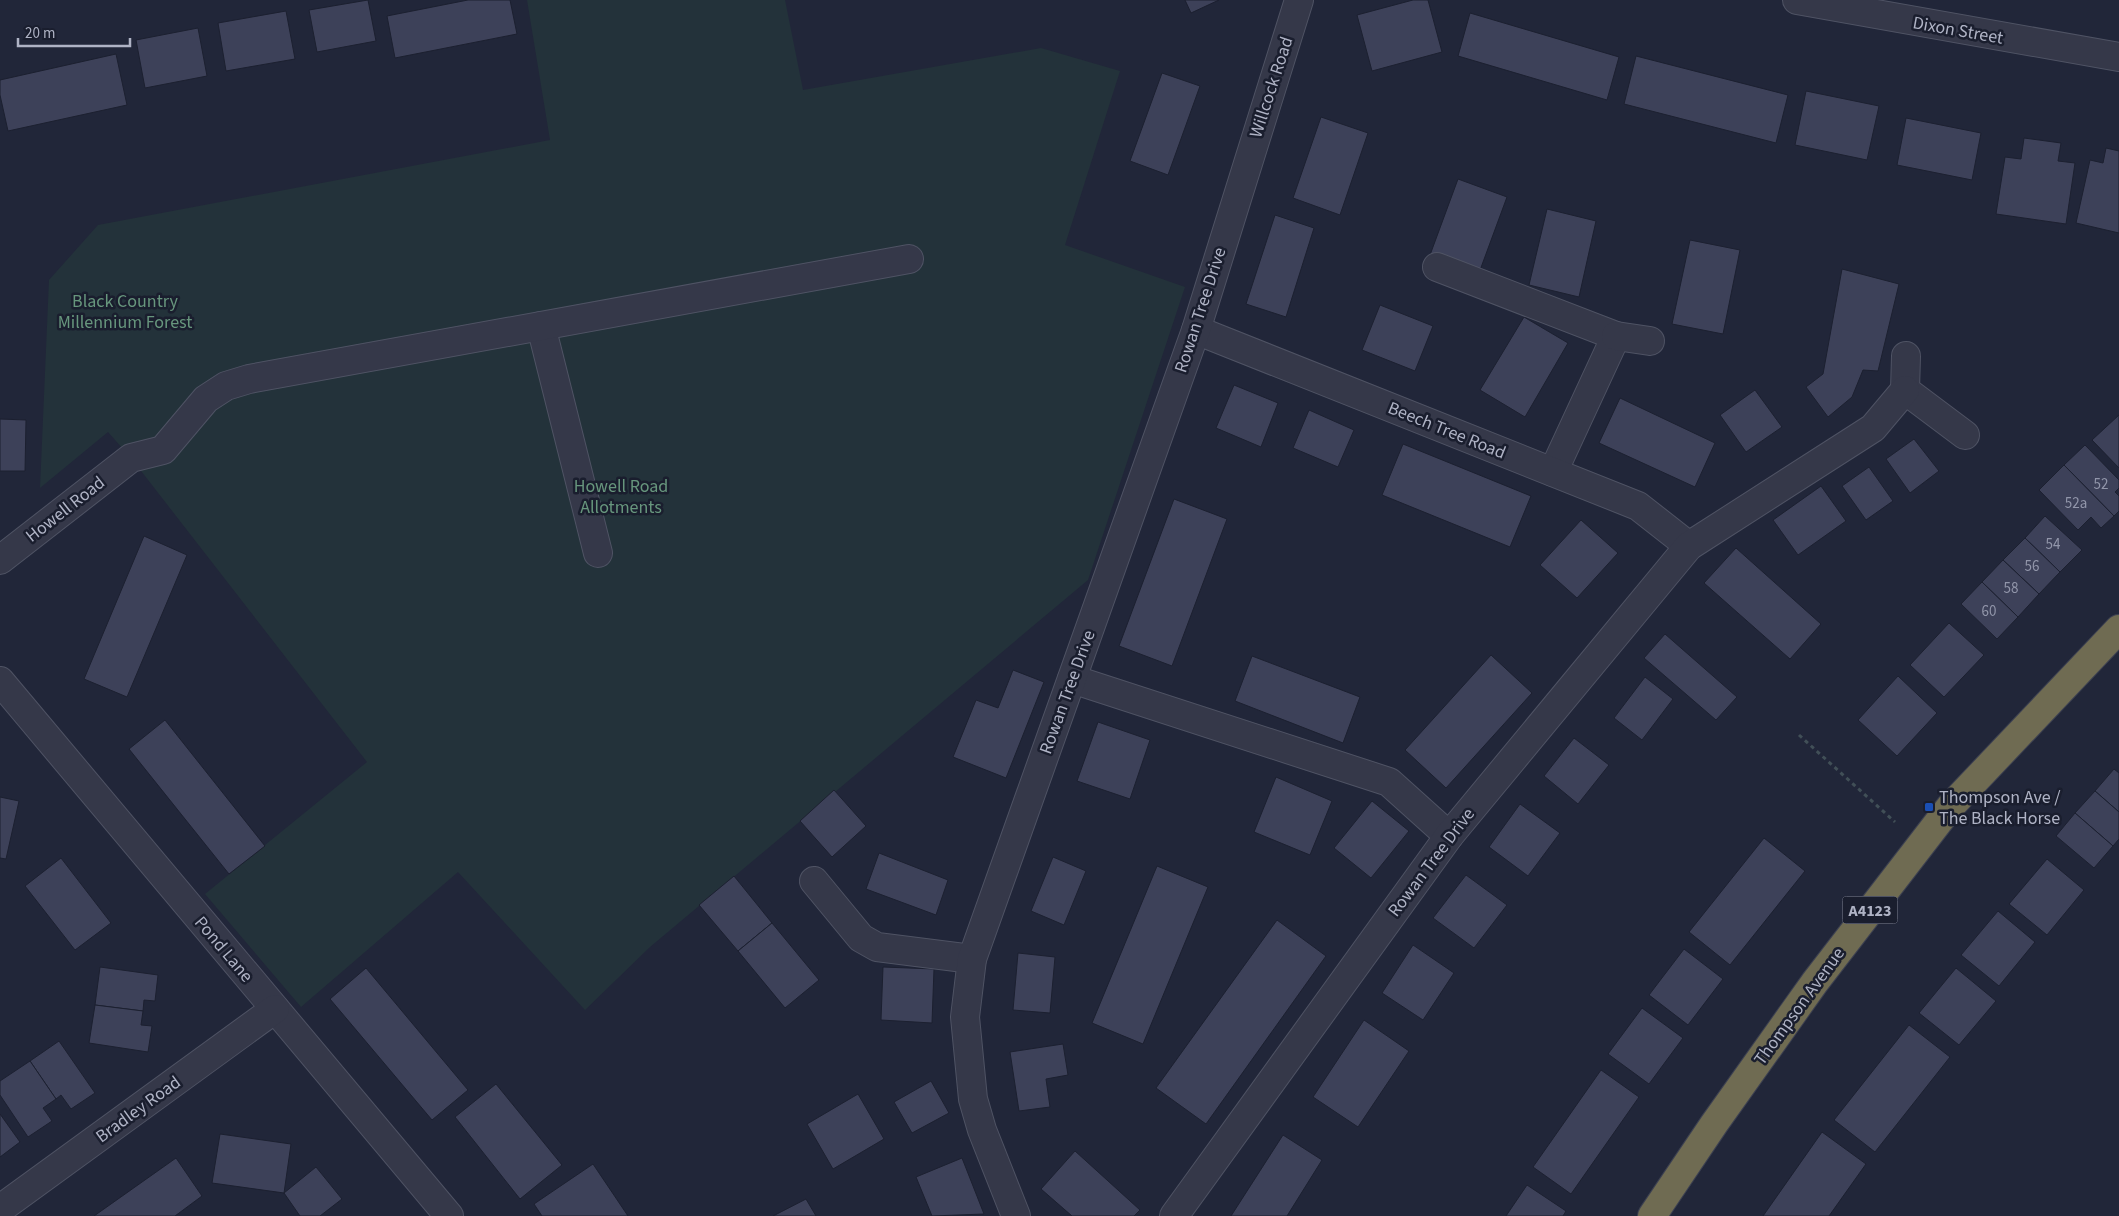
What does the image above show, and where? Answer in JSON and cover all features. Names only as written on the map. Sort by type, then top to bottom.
[{"type":"highway","name":"Thompson Avenue","points":[[1652,1216],[1714,1124],[1815,982],[1950,807],[2119,629]]},
{"type":"street","name":"Willcock Road","points":[[1244,173],[1299,0]]},
{"type":"street","name":"Dixon Street","points":[[1797,0],[1829,3],[2119,57]]},
{"type":"street","name":"Rowan Tree Drive","points":[[1016,1216],[982,1130],[973,1099],[965,1018],[972,959],[1196,330],[1244,173]]},
{"type":"street","points":[[598,553],[541,326],[909,259]]},
{"type":"street","points":[[1436,267],[1616,336],[1650,342]]},
{"type":"street","name":"Howell Road","points":[[0,560],[131,458],[163,450],[206,400],[226,386],[249,379],[541,326]]},
{"type":"street","name":"Beech Tree Road","points":[[1196,330],[1638,506],[1688,546]]},
{"type":"street","points":[[1553,472],[1616,336]]},
{"type":"street","points":[[1906,356],[1905,390],[1965,435]]},
{"type":"street","name":"Rowan Tree Drive","points":[[1174,1216],[1449,836],[1688,546],[1873,428],[1905,390]]},
{"type":"street","points":[[1072,679],[1389,782],[1449,836]]},
{"type":"street","name":"Pond Lane","points":[[0,681],[449,1216]]},
{"type":"street","points":[[814,881],[861,938],[877,947],[972,959]]},
{"type":"street","name":"Bradley Road","points":[[0,1209],[275,1009]]},
{"type":"path","points":[[1799,735],[1920,845]]},
{"type":"green space","name":"Howell Road Allotments","points":[[527,0],[785,0],[803,90],[1041,48],[1120,71],[1065,245],[1185,287],[1088,580],[650,947],[585,1010],[458,872],[301,1007],[205,894],[367,762],[131,458],[108,432],[40,488],[49,280],[98,225],[550,140]]},
{"type":"building","points":[[368,0],[376,41],[317,52],[309,10]]},
{"type":"building","points":[[468,0],[510,0],[517,34],[395,58],[387,16]]},
{"type":"building","points":[[1185,0],[1219,0],[1191,13]]},
{"type":"building","points":[[1413,0],[1428,0],[1442,52],[1372,71],[1357,15]]},
{"type":"building","points":[[286,11],[295,59],[226,71],[218,23]]},
{"type":"building","points":[[1470,13],[1619,57],[1607,100],[1458,56]]},
{"type":"building","points":[[198,28],[207,76],[145,88],[136,40]]},
{"type":"building","points":[[116,54],[127,105],[8,131],[0,95],[0,80]]},
{"type":"building","points":[[1636,56],[1788,95],[1776,143],[1624,104]]},
{"type":"building","points":[[1162,73],[1200,86],[1168,175],[1130,161]]},
{"type":"building","points":[[1806,91],[1879,106],[1867,160],[1795,145]]},
{"type":"building","points":[[1321,117],[1368,133],[1340,215],[1293,198]]},
{"type":"building","points":[[1906,118],[1981,133],[1972,180],[1897,165]]},
{"type":"building","points":[[2024,138],[2061,143],[2058,161],[2075,163],[2066,224],[1996,214],[2005,157],[2021,159]]},
{"type":"building","points":[[2106,148],[2119,151],[2119,233],[2076,223],[2090,160],[2103,163]]},
{"type":"building","points":[[1458,179],[1507,197],[1479,273],[1430,255]]},
{"type":"building","points":[[1547,209],[1596,221],[1579,297],[1529,285]]},
{"type":"building","points":[[1275,215],[1314,228],[1286,317],[1246,304]]},
{"type":"building","points":[[1690,240],[1740,250],[1723,334],[1672,324]]},
{"type":"building","points":[[1842,269],[1899,284],[1878,371],[1863,370],[1852,397],[1828,417],[1806,387],[1823,374]]},
{"type":"building","points":[[1380,305],[1433,326],[1415,371],[1362,350]]},
{"type":"building","points":[[1524,317],[1568,343],[1525,417],[1480,390]]},
{"type":"building","points":[[1234,385],[1278,403],[1261,447],[1216,428]]},
{"type":"building","points":[[1755,390],[1782,427],[1746,452],[1720,415]]},
{"type":"building","points":[[1620,398],[1715,443],[1695,487],[1599,443]]},
{"type":"building","points":[[1309,410],[1354,430],[1338,467],[1293,448]]},
{"type":"building","points":[[2119,415],[2119,468],[2092,440]]},
{"type":"building","points":[[0,419],[26,420],[25,471],[0,471]]},
{"type":"building","points":[[1914,439],[1939,471],[1910,493],[1886,459]]},
{"type":"building","points":[[1403,444],[1531,496],[1510,547],[1382,495]]},
{"type":"building","points":[[2085,445],[2119,480],[2119,488],[2115,492],[2119,496],[2119,511],[2114,516],[2064,465]]},
{"type":"building","points":[[2064,465],[2114,516],[2101,528],[2091,517],[2078,530],[2039,490]]},
{"type":"building","points":[[1869,467],[1893,501],[1866,520],[1842,486]]},
{"type":"building","points":[[1821,486],[1846,521],[1798,555],[1773,520]]},
{"type":"building","points":[[1174,499],[1227,519],[1172,666],[1119,646]]},
{"type":"building","points":[[2045,516],[2082,550],[2060,572],[2025,538]]},
{"type":"building","points":[[1581,520],[1618,553],[1577,598],[1540,565]]},
{"type":"building","points":[[144,536],[187,555],[127,697],[84,679]]},
{"type":"building","points":[[2025,538],[2060,572],[2039,594],[2003,560]]},
{"type":"building","points":[[1736,548],[1821,624],[1790,659],[1704,583]]},
{"type":"building","points":[[2003,560],[2039,594],[2018,617],[1982,582]]},
{"type":"building","points":[[1982,582],[2018,617],[1997,639],[1961,604]]},
{"type":"building","points":[[1949,623],[1984,655],[1944,697],[1910,665]]},
{"type":"building","points":[[1665,634],[1737,697],[1716,720],[1644,658]]},
{"type":"building","points":[[1491,655],[1532,693],[1446,788],[1405,750]]},
{"type":"building","points":[[1252,656],[1360,697],[1343,743],[1235,701]]},
{"type":"building","points":[[1013,670],[1044,682],[1006,778],[953,757],[976,700],[998,708]]},
{"type":"building","points":[[1898,676],[1937,713],[1897,756],[1858,720]]},
{"type":"building","points":[[1645,677],[1673,699],[1642,740],[1614,718]]},
{"type":"building","points":[[165,720],[265,846],[229,874],[129,749]]},
{"type":"building","points":[[1098,722],[1150,740],[1130,799],[1077,781]]},
{"type":"building","points":[[1574,738],[1609,765],[1578,804],[1544,776]]},
{"type":"building","points":[[2114,769],[2119,773],[2119,812],[2095,791]]},
{"type":"building","points":[[1276,777],[1332,801],[1310,855],[1254,832]]},
{"type":"building","points":[[834,790],[866,826],[832,857],[800,821]]},
{"type":"building","points":[[2095,791],[2119,812],[2119,839],[2113,846],[2075,813]]},
{"type":"building","points":[[0,797],[19,801],[6,859],[0,858]]},
{"type":"building","points":[[1372,801],[1409,831],[1371,878],[1334,848]]},
{"type":"building","points":[[1520,804],[1560,833],[1528,876],[1489,847]]},
{"type":"building","points":[[2075,813],[2113,846],[2094,868],[2056,836]]},
{"type":"building","points":[[1764,838],[1805,871],[1730,965],[1689,932]]},
{"type":"building","points":[[879,853],[948,880],[936,915],[866,889]]},
{"type":"building","points":[[1053,857],[1086,871],[1064,925],[1031,911]]},
{"type":"building","points":[[61,858],[111,923],[75,950],[25,886]]},
{"type":"building","points":[[2047,859],[2084,890],[2047,935],[2009,904]]},
{"type":"building","points":[[1157,866],[1208,887],[1143,1044],[1092,1023]]},
{"type":"building","points":[[1466,875],[1507,905],[1474,948],[1433,918]]},
{"type":"building","points":[[734,876],[772,923],[738,951],[699,905]]},
{"type":"building","points":[[1998,911],[2035,942],[1999,986],[1961,955]]},
{"type":"building","points":[[1277,920],[1326,956],[1206,1124],[1156,1088]]},
{"type":"building","points":[[772,923],[819,980],[785,1008],[738,951]]},
{"type":"building","points":[[1413,945],[1454,973],[1423,1020],[1382,993]]},
{"type":"building","points":[[1684,949],[1723,979],[1688,1025],[1649,995]]},
{"type":"building","points":[[1018,953],[1055,957],[1050,1013],[1013,1010]]},
{"type":"building","points":[[100,967],[158,975],[155,1001],[144,1000],[143,1011],[95,1005]]},
{"type":"building","points":[[883,967],[934,969],[932,1023],[881,1020]]},
{"type":"building","points":[[366,968],[468,1090],[432,1120],[330,999]]},
{"type":"building","points":[[1956,968],[1996,1001],[1959,1045],[1919,1013]]},
{"type":"building","points":[[95,1005],[143,1011],[141,1025],[152,1026],[148,1052],[89,1043]]},
{"type":"building","points":[[1642,1008],[1683,1038],[1649,1084],[1608,1054]]},
{"type":"building","points":[[1364,1020],[1409,1051],[1358,1127],[1313,1097]]},
{"type":"building","points":[[1909,1025],[1950,1057],[1875,1152],[1834,1120]]},
{"type":"building","points":[[59,1041],[95,1093],[71,1109],[61,1095],[56,1099],[30,1061]]},
{"type":"building","points":[[1063,1044],[1068,1075],[1046,1079],[1050,1107],[1019,1111],[1010,1052]]},
{"type":"building","points":[[30,1061],[56,1099],[43,1108],[52,1121],[28,1137],[0,1095],[0,1081]]},
{"type":"building","points":[[1601,1070],[1639,1097],[1571,1194],[1533,1167]]},
{"type":"building","points":[[931,1081],[949,1113],[912,1133],[894,1102]]},
{"type":"building","points":[[496,1084],[562,1165],[520,1199],[455,1117]]},
{"type":"building","points":[[858,1094],[884,1139],[833,1169],[807,1124]]},
{"type":"building","points":[[0,1114],[20,1142],[0,1157]]},
{"type":"building","points":[[1822,1132],[1866,1164],[1829,1216],[1763,1216]]},
{"type":"building","points":[[220,1134],[291,1144],[284,1193],[212,1183]]},
{"type":"building","points":[[1283,1135],[1322,1160],[1287,1216],[1231,1216]]},
{"type":"building","points":[[1075,1151],[1140,1210],[1134,1216],[1072,1216],[1041,1189]]},
{"type":"building","points":[[176,1158],[202,1196],[175,1216],[94,1216]]},
{"type":"building","points":[[962,1158],[984,1214],[932,1216],[916,1177]]},
{"type":"building","points":[[593,1164],[628,1216],[542,1216],[534,1204]]},
{"type":"building","points":[[316,1167],[342,1199],[320,1216],[300,1216],[284,1193]]},
{"type":"building","points":[[1527,1185],[1566,1211],[1563,1216],[1506,1216]]},
{"type":"building","points":[[806,1199],[816,1216],[773,1216]]},
{"type":"place","name":"Thompson Ave / The Black Horse","points":[[1929,807]]},
{"type":"park label","name":"Black Country Millennium Forest","points":[[125,311]]}]
